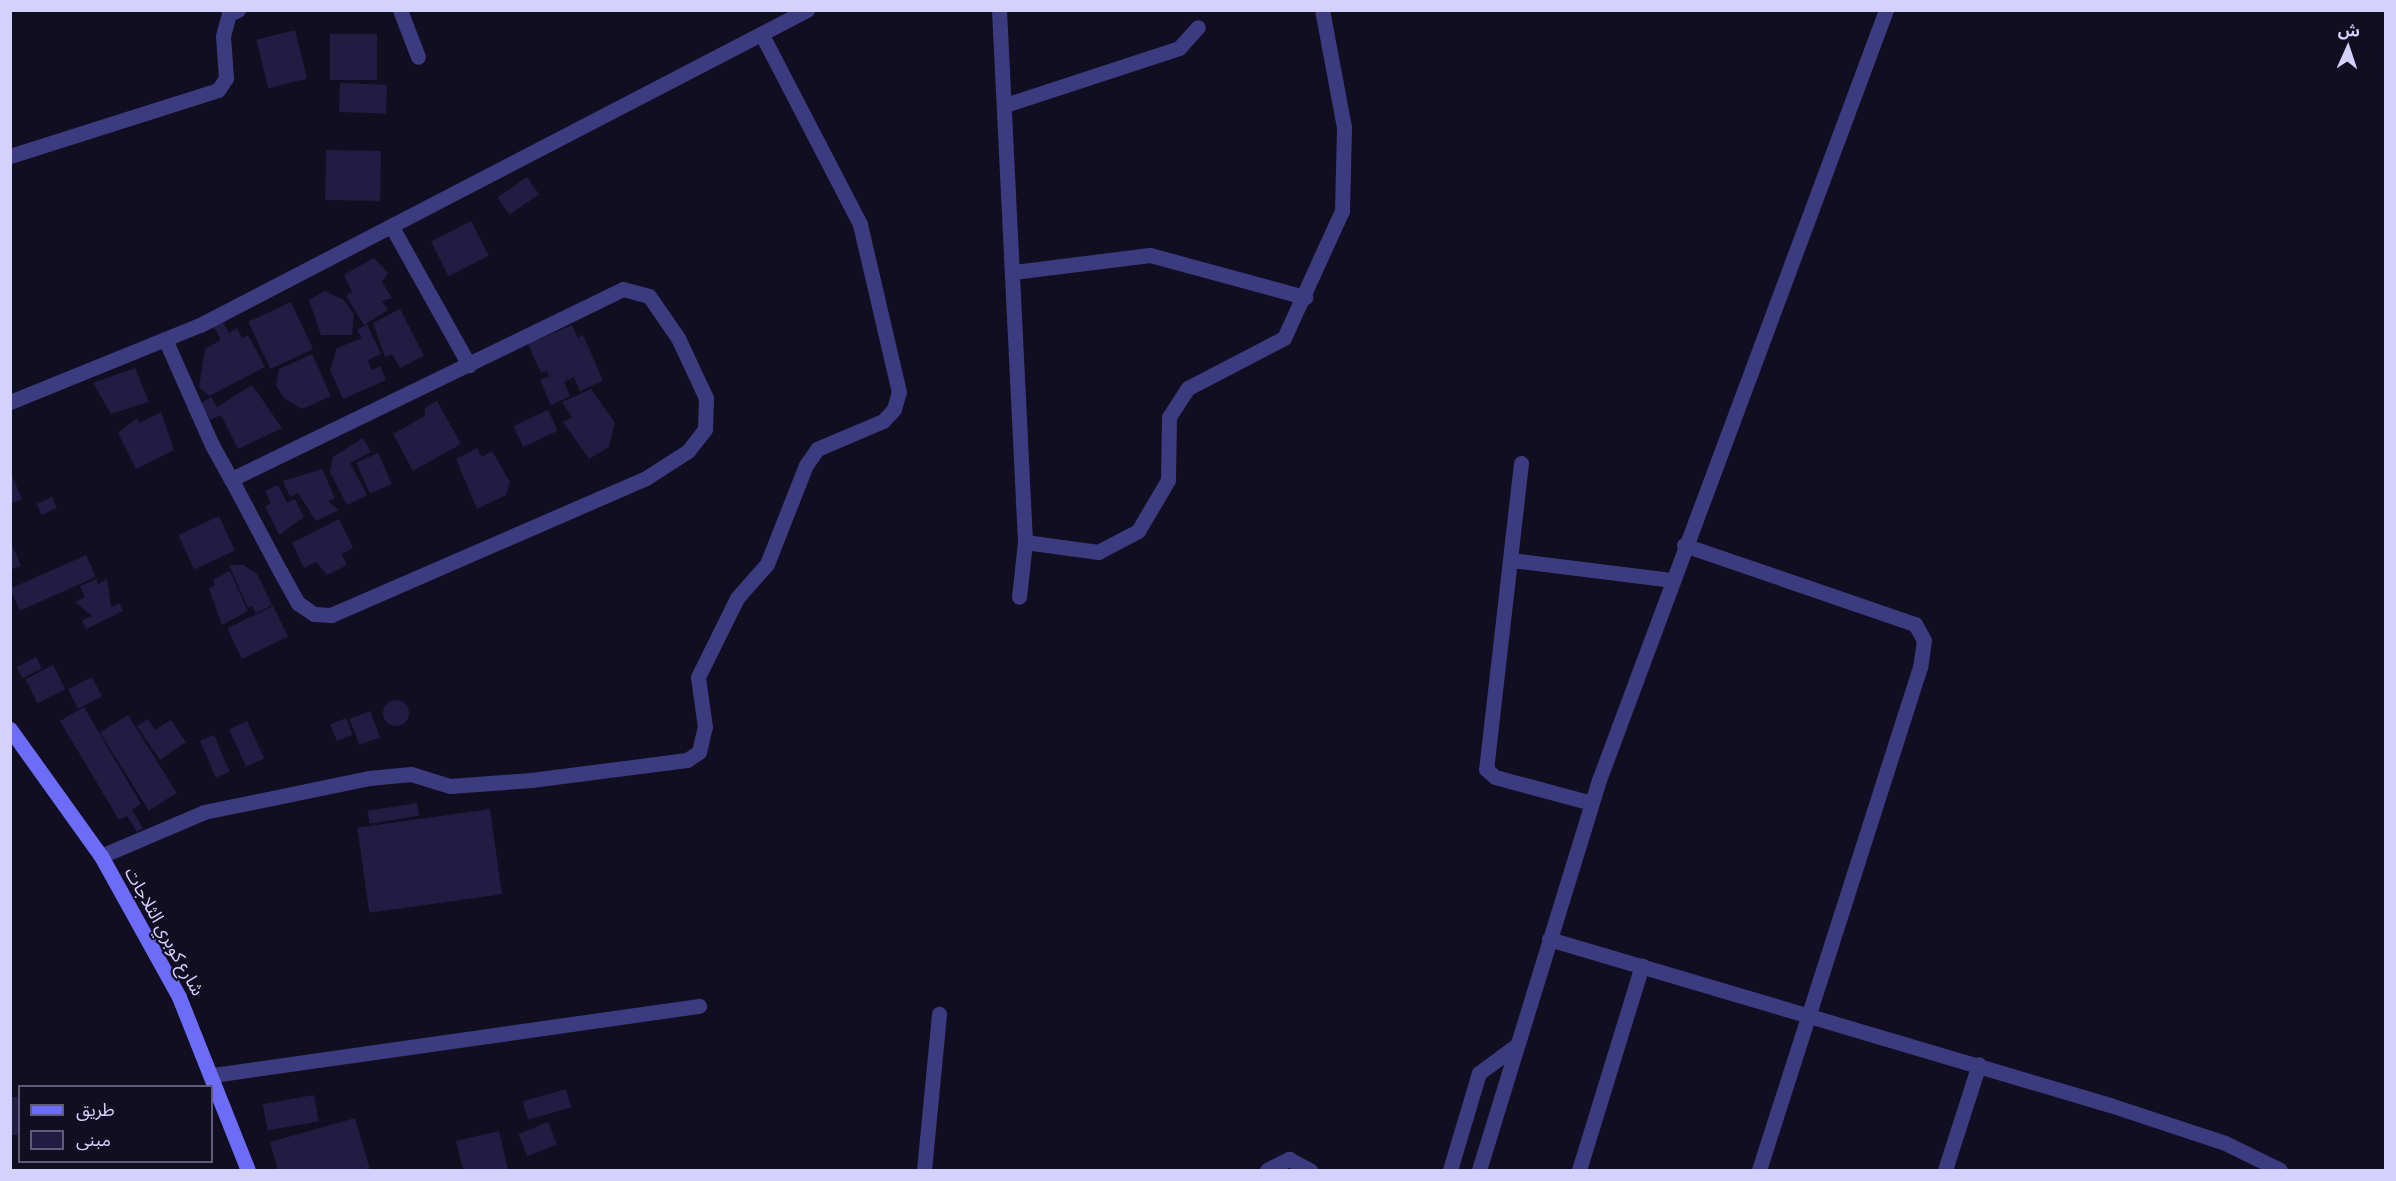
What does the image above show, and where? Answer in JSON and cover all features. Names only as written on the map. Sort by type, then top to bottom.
[{"type":"main road","name":"شارع كوبري الثلاجات","points":[[10,729],[101,856],[179,997],[213,1075],[248,1170]]},
{"type":"street","points":[[10,156],[218,90],[226,78],[226,26],[229,14],[238,10]]},
{"type":"street","points":[[400,10],[418,57]]},
{"type":"street","points":[[10,402],[165,339],[393,229],[807,10]]},
{"type":"street","points":[[999,10],[1025,542],[1019,597]]},
{"type":"street","points":[[1025,542],[1098,552],[1138,531],[1168,480],[1168,417],[1188,388],[1284,338],[1305,297],[1342,211],[1344,127],[1322,10]]},
{"type":"street","points":[[1479,1170],[1592,803],[1671,580],[1886,10]]},
{"type":"street","points":[[1005,105],[1179,48],[1198,27]]},
{"type":"street","points":[[101,856],[204,812],[369,778],[411,774],[450,786],[531,780],[687,759],[699,752],[705,727],[698,677],[737,598],[767,564],[806,465],[817,449],[883,421],[894,409],[899,392],[860,224],[762,35]]},
{"type":"street","points":[[393,229],[469,365]]},
{"type":"street","points":[[1013,272],[1150,255],[1305,297]]},
{"type":"street","points":[[165,339],[231,479],[298,603],[314,614],[331,615],[646,478],[688,451],[705,429],[706,398],[678,338],[649,296],[623,289],[231,479]]},
{"type":"street","points":[[1521,463],[1486,769],[1495,777],[1592,803]]},
{"type":"street","points":[[1684,545],[1915,624],[1924,640],[1920,667],[1759,1170]]},
{"type":"street","points":[[1511,560],[1671,580]]},
{"type":"street","points":[[1549,939],[1979,1064],[2225,1143],[2280,1170]]},
{"type":"street","points":[[1578,1170],[1642,965]]},
{"type":"street","points":[[213,1075],[699,1006]]},
{"type":"street","points":[[924,1170],[939,1014]]},
{"type":"street","points":[[1450,1170],[1479,1073],[1517,1045]]},
{"type":"street","points":[[1945,1170],[1979,1064]]},
{"type":"street","points":[[1267,1170],[1290,1159],[1310,1170]]},
{"type":"building","points":[[295,30],[307,79],[268,88],[256,40]]},
{"type":"building","points":[[330,34],[377,34],[377,80],[330,80]]},
{"type":"building","points":[[340,83],[387,85],[386,114],[339,112]]},
{"type":"building","points":[[326,150],[381,151],[380,201],[325,200]]},
{"type":"building","points":[[527,177],[539,194],[510,215],[498,198]]},
{"type":"building","points":[[471,221],[489,256],[449,276],[431,241]]},
{"type":"building","points":[[374,258],[388,273],[382,282],[392,298],[382,301],[388,310],[364,325],[346,296],[352,292],[344,275]]},
{"type":"building","points":[[325,291],[344,300],[354,314],[352,335],[321,335],[309,300]]},
{"type":"building","points":[[291,302],[313,349],[270,369],[248,322]]},
{"type":"building","points":[[400,309],[424,356],[400,368],[392,354],[385,357],[373,323]]},
{"type":"building","points":[[221,319],[229,333],[237,328],[242,338],[248,335],[265,367],[209,396],[199,387],[205,349],[221,340],[212,324]]},
{"type":"building","points":[[367,324],[381,354],[368,360],[372,370],[380,366],[386,380],[343,399],[330,370],[337,348],[362,338],[357,330]]},
{"type":"building","points":[[572,325],[578,338],[583,335],[603,381],[580,391],[574,377],[564,382],[570,396],[551,405],[540,380],[549,376],[547,371],[541,373],[528,344]]},
{"type":"building","points":[[312,354],[331,396],[302,409],[285,399],[276,386],[279,369]]},
{"type":"building","points":[[135,368],[149,402],[111,414],[93,383]]},
{"type":"building","points":[[252,385],[282,428],[238,449],[221,415],[210,420],[201,403],[211,397],[217,407]]},
{"type":"building","points":[[591,389],[615,423],[609,447],[589,459],[563,422],[572,418],[562,402]]},
{"type":"building","points":[[437,401],[461,444],[413,471],[393,434],[425,416],[425,408]]},
{"type":"building","points":[[548,410],[558,431],[523,447],[514,426]]},
{"type":"building","points":[[161,412],[174,450],[136,469],[118,433],[137,418],[139,423]]},
{"type":"building","points":[[363,438],[371,452],[350,463],[367,495],[347,505],[330,472],[333,457]]},
{"type":"building","points":[[477,448],[482,457],[492,451],[510,482],[506,495],[477,509],[456,459]]},
{"type":"building","points":[[378,453],[392,484],[370,494],[356,463]]},
{"type":"building","points":[[322,469],[335,498],[328,501],[339,510],[316,521],[298,493],[290,497],[283,481]]},
{"type":"building","points":[[10,471],[22,499],[10,504]]},
{"type":"building","points":[[278,485],[287,503],[295,499],[304,517],[279,535],[265,506],[271,503],[265,491]]},
{"type":"building","points":[[52,497],[57,508],[41,515],[36,504]]},
{"type":"building","points":[[219,516],[235,550],[194,569],[178,535]]},
{"type":"building","points":[[339,519],[353,548],[342,554],[347,565],[327,575],[316,562],[304,568],[292,543]]},
{"type":"building","points":[[10,540],[21,566],[10,570]]},
{"type":"building","points":[[86,555],[96,577],[20,611],[10,589]]},
{"type":"building","points":[[229,565],[243,565],[257,574],[272,605],[256,613],[252,606],[248,608]]},
{"type":"building","points":[[230,571],[248,611],[222,625],[209,589],[215,585],[213,580]]},
{"type":"building","points":[[96,579],[98,584],[107,579],[111,607],[119,603],[123,611],[86,629],[82,620],[92,616],[75,602],[85,597],[80,586]]},
{"type":"building","points":[[273,606],[288,637],[242,659],[227,628]]},
{"type":"building","points":[[36,657],[42,669],[22,679],[16,667]]},
{"type":"building","points":[[53,665],[65,689],[38,703],[25,679]]},
{"type":"building","points":[[92,677],[102,697],[78,709],[68,689]]},
{"type":"building","points":[[396,700],[405,704],[409,713],[405,722],[396,726],[387,722],[383,713],[387,704]]},
{"type":"building","points":[[84,707],[141,804],[132,810],[143,828],[137,832],[127,816],[119,820],[60,721]]},
{"type":"building","points":[[370,711],[380,737],[359,745],[349,719]]},
{"type":"building","points":[[128,715],[177,793],[149,811],[100,732]]},
{"type":"building","points":[[346,718],[353,735],[337,741],[330,724]]},
{"type":"building","points":[[148,719],[155,730],[171,720],[186,742],[160,760],[137,726]]},
{"type":"building","points":[[247,721],[264,758],[246,767],[229,729]]},
{"type":"building","points":[[214,735],[230,772],[216,778],[200,741]]},
{"type":"building","points":[[417,803],[419,816],[370,824],[368,811]]},
{"type":"building","points":[[490,809],[502,894],[369,913],[357,828]]},
{"type":"building","points":[[566,1089],[571,1107],[528,1120],[523,1101]]},
{"type":"building","points":[[314,1095],[319,1122],[267,1131],[263,1104]]},
{"type":"building","points":[[10,1097],[18,1097],[18,1135],[10,1135]]},
{"type":"building","points":[[355,1118],[370,1170],[278,1170],[270,1142]]},
{"type":"building","points":[[548,1122],[557,1144],[527,1156],[518,1134]]},
{"type":"building","points":[[499,1131],[508,1170],[463,1170],[456,1141]]}]
